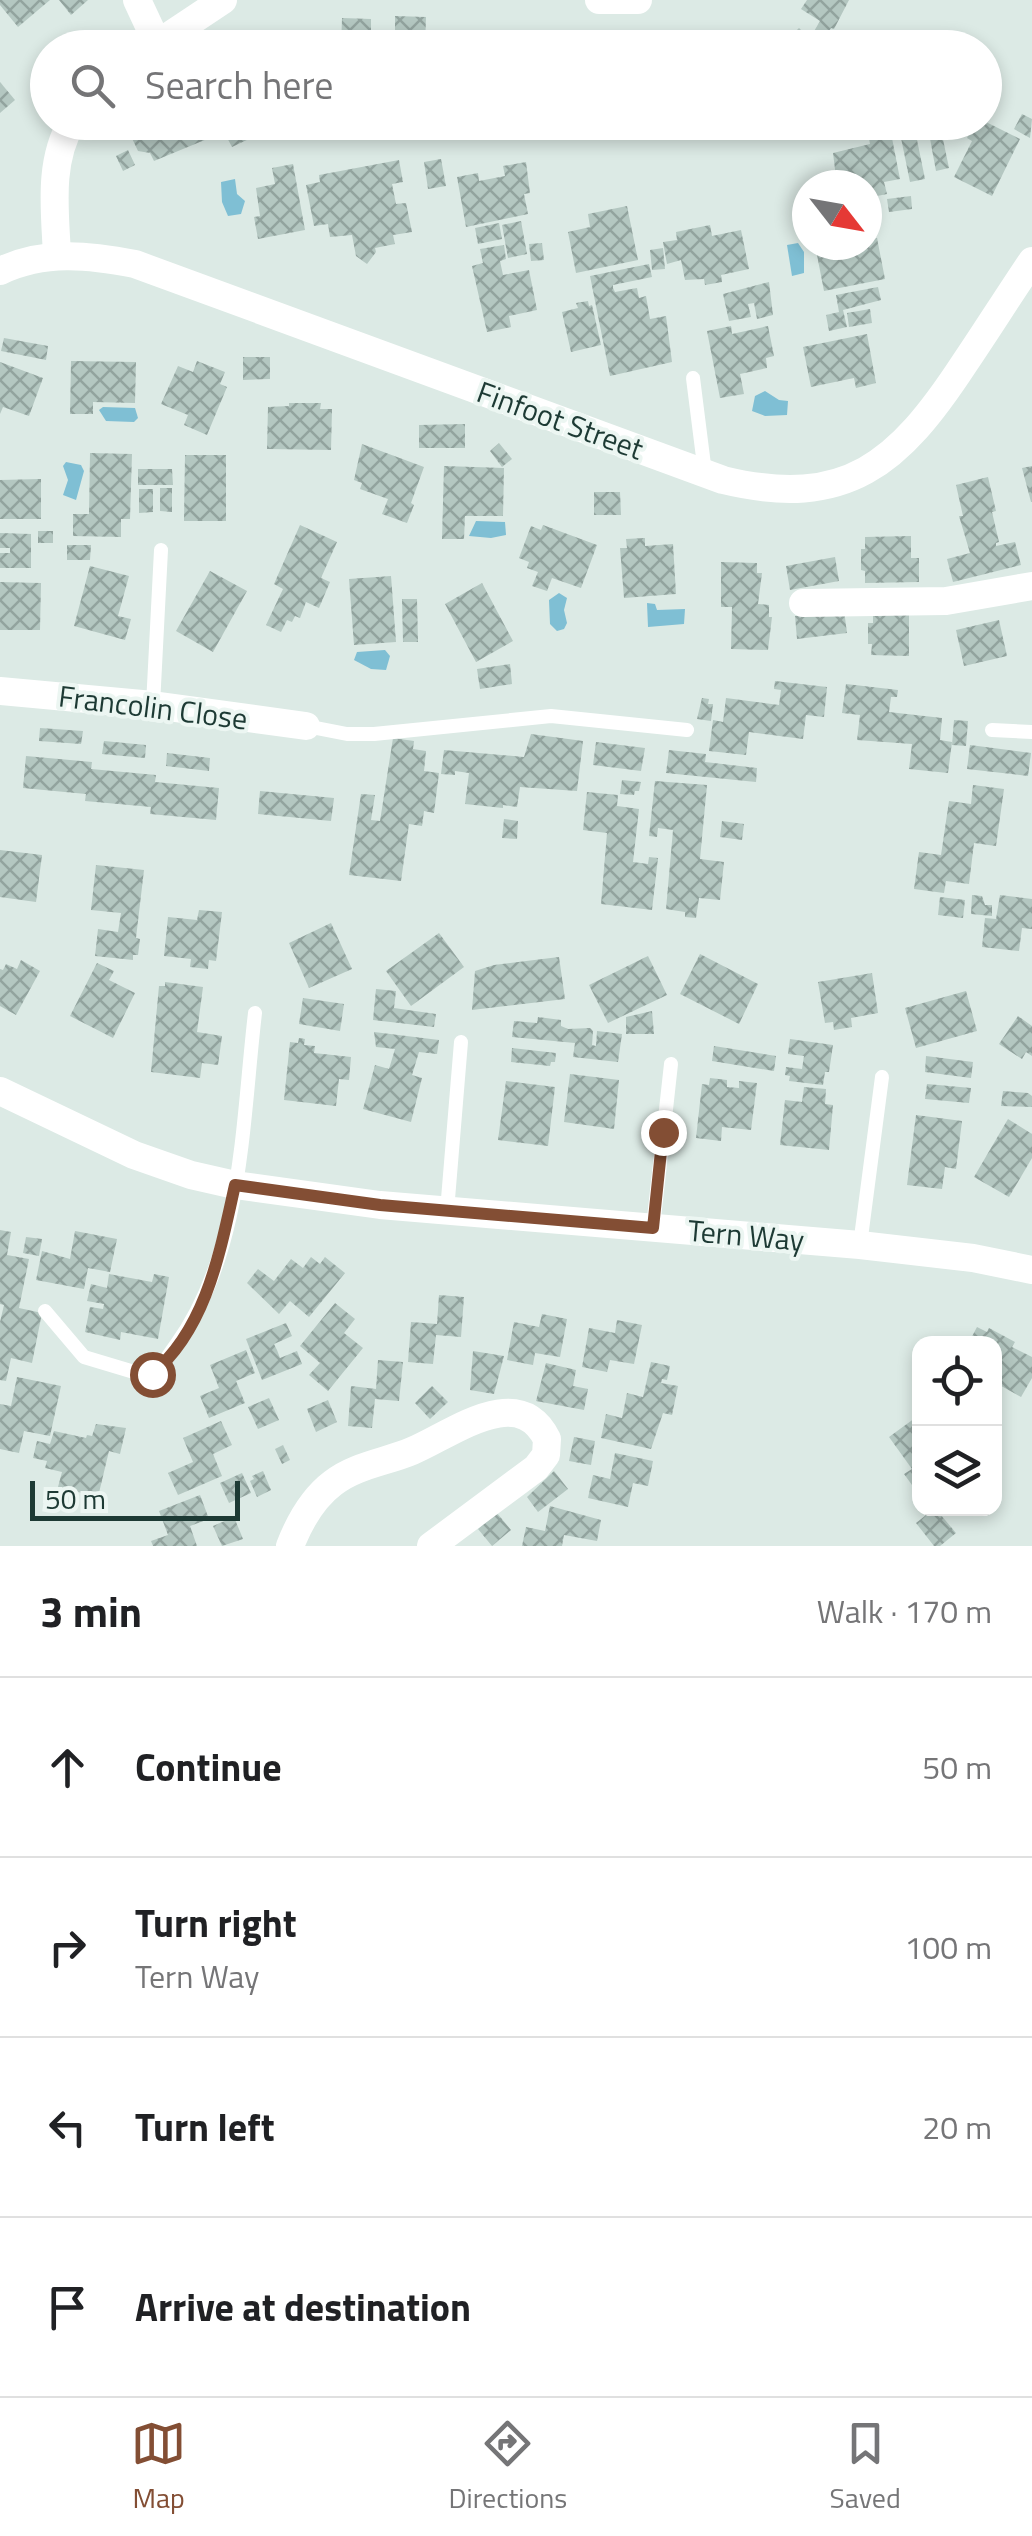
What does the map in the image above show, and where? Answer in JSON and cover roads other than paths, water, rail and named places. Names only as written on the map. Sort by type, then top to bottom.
[{"type":"street","points":[[137,0],[148,30]]},
{"type":"street","points":[[177,30],[223,0]]},
{"type":"street","points":[[599,0],[638,0]]},
{"type":"street","points":[[57,255],[54,198],[58,159],[65,140]]},
{"type":"street","name":"Finfoot Street","points":[[0,270],[57,255],[134,264],[705,473],[758,488],[788,490],[818,488],[853,478],[881,462],[910,437],[940,400],[1032,261]]},
{"type":"street","points":[[803,603],[946,601],[1032,586]]},
{"type":"street","name":"Francolin Close","points":[[0,691],[153,705],[306,726]]},
{"type":"street","name":"Tern Way","points":[[0,1091],[134,1155],[235,1185],[447,1211],[973,1258],[1032,1270]]},
{"type":"street","points":[[290,1546],[317,1498],[352,1471],[412,1452],[489,1415],[511,1412],[532,1419],[547,1439],[546,1454],[536,1468],[432,1546]]},
{"type":"lane","points":[[693,378],[705,473]]},
{"type":"lane","points":[[153,705],[161,550]]},
{"type":"lane","points":[[306,726],[347,734],[374,734],[551,716],[687,730]]},
{"type":"lane","points":[[992,730],[1032,732]]},
{"type":"lane","points":[[45,1312],[84,1358],[144,1375],[152,1374],[192,1322],[215,1271],[235,1185],[255,1012]]},
{"type":"lane","points":[[447,1211],[461,1042]]},
{"type":"lane","points":[[653,1228],[670,1064]]},
{"type":"lane","points":[[860,1246],[882,1077]]},
{"type":"water","points":[[235,179],[237,194],[245,201],[241,214],[228,216],[222,202],[221,182]]},
{"type":"water","points":[[792,244],[792,260],[804,260],[804,273],[792,276],[787,245]]},
{"type":"water","points":[[765,391],[788,401],[787,415],[765,416],[752,411],[755,396]]},
{"type":"water","points":[[135,408],[138,418],[134,422],[106,421],[99,410]]},
{"type":"water","points":[[66,462],[81,465],[84,471],[76,500],[63,495],[68,480],[63,466]]},
{"type":"water","points":[[476,521],[505,522],[506,535],[469,536]]},
{"type":"water","points":[[559,593],[567,598],[567,623],[557,631],[550,624],[549,600]]},
{"type":"water","points":[[647,603],[655,604],[657,610],[685,609],[684,624],[648,627]]},
{"type":"water","points":[[385,650],[390,656],[386,670],[371,669],[354,660],[357,652]]}]
